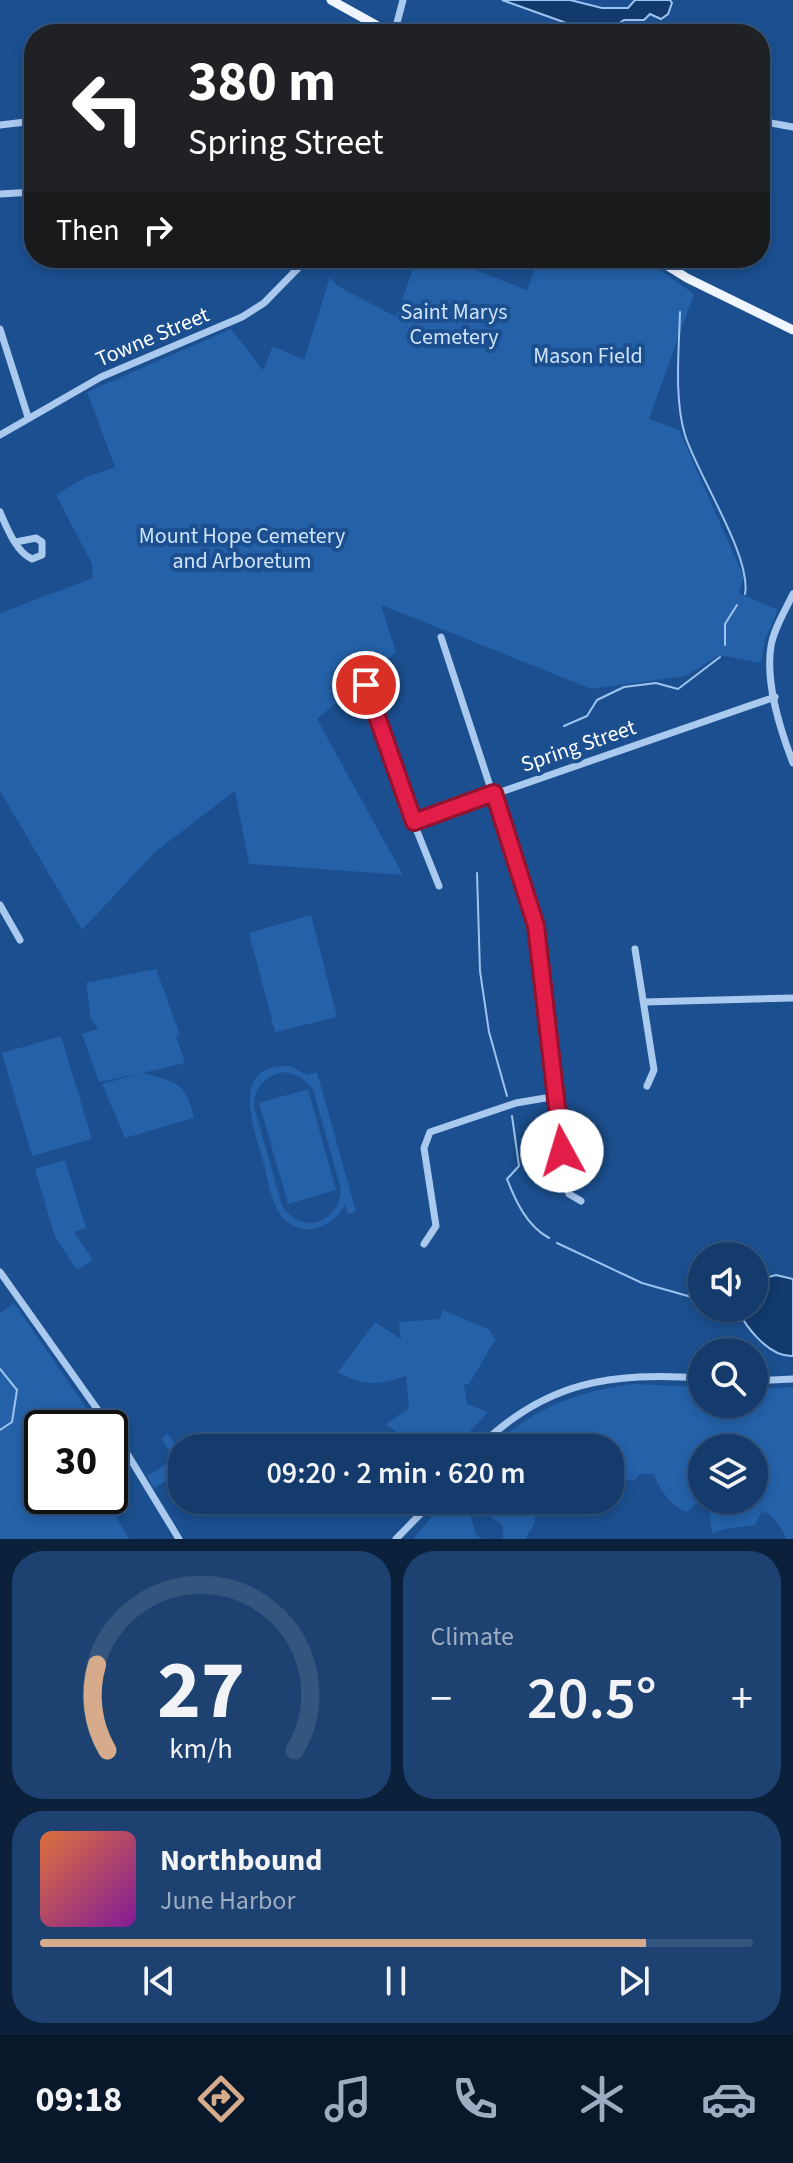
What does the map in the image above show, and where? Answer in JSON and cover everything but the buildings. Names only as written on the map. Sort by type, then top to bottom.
[{"type":"main road","points":[[331,0],[375,24]]},
{"type":"main road","points":[[671,268],[793,330]]},
{"type":"street","points":[[396,24],[403,0]]},
{"type":"street","points":[[0,125],[24,122]]},
{"type":"street","points":[[770,123],[793,127]]},
{"type":"street","points":[[0,194],[24,193]]},
{"type":"street","name":"Towne Street","points":[[0,435],[101,377],[242,317],[271,297],[299,268]]},
{"type":"street","points":[[0,329],[28,417]]},
{"type":"street","points":[[0,512],[16,542]]},
{"type":"street","points":[[793,594],[771,645],[770,665],[775,697],[793,763]]},
{"type":"street","points":[[441,637],[536,926],[565,1179],[569,1194],[581,1201]]},
{"type":"street","points":[[366,685],[439,886]]},
{"type":"street","name":"Spring Street","points":[[414,822],[775,697]]},
{"type":"street","points":[[0,905],[20,940]]},
{"type":"street","points":[[635,949],[654,1070],[647,1086]]},
{"type":"street","points":[[645,1002],[793,998]]},
{"type":"street","points":[[424,1244],[436,1226],[424,1148],[430,1132],[516,1103],[557,1096]]},
{"type":"street","points":[[0,1272],[117,1437],[179,1539]]},
{"type":"street","points":[[495,1434],[519,1414],[574,1388],[624,1377],[688,1378]]},
{"type":"street","points":[[768,1380],[793,1379]]},
{"type":"street","points":[[396,1539],[420,1514]]},
{"type":"green space","name":"Mount Hope Cemetery and Arboretum","points":[[413,268],[470,268],[527,290],[535,268],[657,268],[694,294],[649,419],[679,430],[744,577],[739,593],[778,610],[765,640],[761,663],[719,655],[686,676],[591,689],[381,605],[396,652],[317,719],[403,875],[249,864],[235,791],[155,852],[82,930],[0,791],[0,613],[93,578],[92,564],[56,495],[86,477],[115,467],[87,392],[231,329],[263,370],[273,346],[304,360],[330,277],[336,285],[396,317]]},
{"type":"green space","points":[[311,915],[337,1017],[275,1032],[249,933]]},
{"type":"green space","points":[[156,969],[180,1035],[176,1036],[185,1063],[142,1073],[171,1081],[183,1090],[194,1118],[125,1138],[102,1084],[141,1073],[99,1082],[82,1034],[98,1029],[91,1019],[86,983]]},
{"type":"green space","points":[[61,1036],[92,1139],[32,1156],[2,1053]]},
{"type":"green space","points":[[290,1066],[308,1075],[317,1072],[356,1212],[348,1214],[345,1205],[332,1221],[314,1229],[296,1227],[280,1214],[272,1196],[255,1132],[250,1100],[258,1075],[271,1068]],"holes":[[[287,1072],[302,1078],[313,1090],[341,1189],[334,1210],[318,1222],[309,1223],[290,1215],[282,1206],[254,1106],[257,1092],[268,1078]]]},
{"type":"green space","points":[[308,1089],[336,1190],[288,1204],[259,1103]]},
{"type":"green space","points":[[65,1160],[86,1228],[74,1232],[93,1260],[77,1270],[55,1237],[35,1169]]},
{"type":"green space","points":[[14,1303],[88,1410],[24,1410],[24,1514],[114,1514],[129,1539],[0,1539],[0,1313]]},
{"type":"green space","points":[[443,1310],[490,1330],[495,1340],[469,1384],[464,1384],[467,1404],[488,1412],[468,1434],[399,1434],[386,1424],[409,1408],[406,1376],[372,1383],[338,1372],[375,1322],[401,1339],[399,1322],[440,1319]]},
{"type":"green space","points":[[634,1384],[688,1386],[688,1418],[768,1418],[768,1388],[793,1387],[793,1539],[786,1539],[780,1526],[768,1513],[768,1434],[688,1434],[687,1512],[676,1507],[667,1497],[654,1474],[640,1474],[634,1480],[624,1479],[624,1434],[506,1434],[540,1412],[594,1391]]},
{"type":"green space","points":[[168,1434],[168,1449],[161,1438]]},
{"type":"green space","points":[[168,1463],[168,1480],[154,1488],[147,1476]]},
{"type":"green space","points":[[434,1514],[467,1514],[476,1535],[482,1539],[413,1539]]},
{"type":"green space","points":[[485,1514],[535,1514],[535,1523],[525,1539],[503,1539],[503,1525]]},
{"type":"green space","points":[[710,1514],[760,1514],[755,1525],[712,1534]]},
{"type":"shaded area","points":[[502,0],[570,0],[602,8],[628,8],[635,0],[670,0],[672,3],[668,14],[661,19],[650,14],[644,20],[624,20],[622,24],[569,24]]},
{"type":"shaded area","points":[[776,1275],[793,1279],[793,1356],[768,1348],[768,1338],[758,1338],[745,1322],[768,1322],[768,1277]]},
{"type":"waterway","points":[[680,312],[679,406],[685,435],[740,559],[745,594]]},
{"type":"waterway","points":[[725,645],[725,624],[737,605]]},
{"type":"waterway","points":[[564,726],[587,716],[597,700],[624,687],[656,683],[678,689],[720,657]]},
{"type":"waterway","points":[[477,873],[480,971],[489,1032],[507,1096]]},
{"type":"waterway","points":[[512,1116],[519,1166],[507,1179],[528,1220],[549,1238]]},
{"type":"waterway","points":[[557,1243],[642,1283],[688,1296]]},
{"type":"waterway","points":[[0,1369],[17,1390],[12,1422],[0,1430]]},
{"type":"route","points":[[366,685],[414,822],[494,793],[536,926],[562,1151]]},
{"type":"park label","name":"Saint Marys Cemetery","points":[[454,324]]},
{"type":"park label","name":"Mason Field","points":[[588,355]]}]
